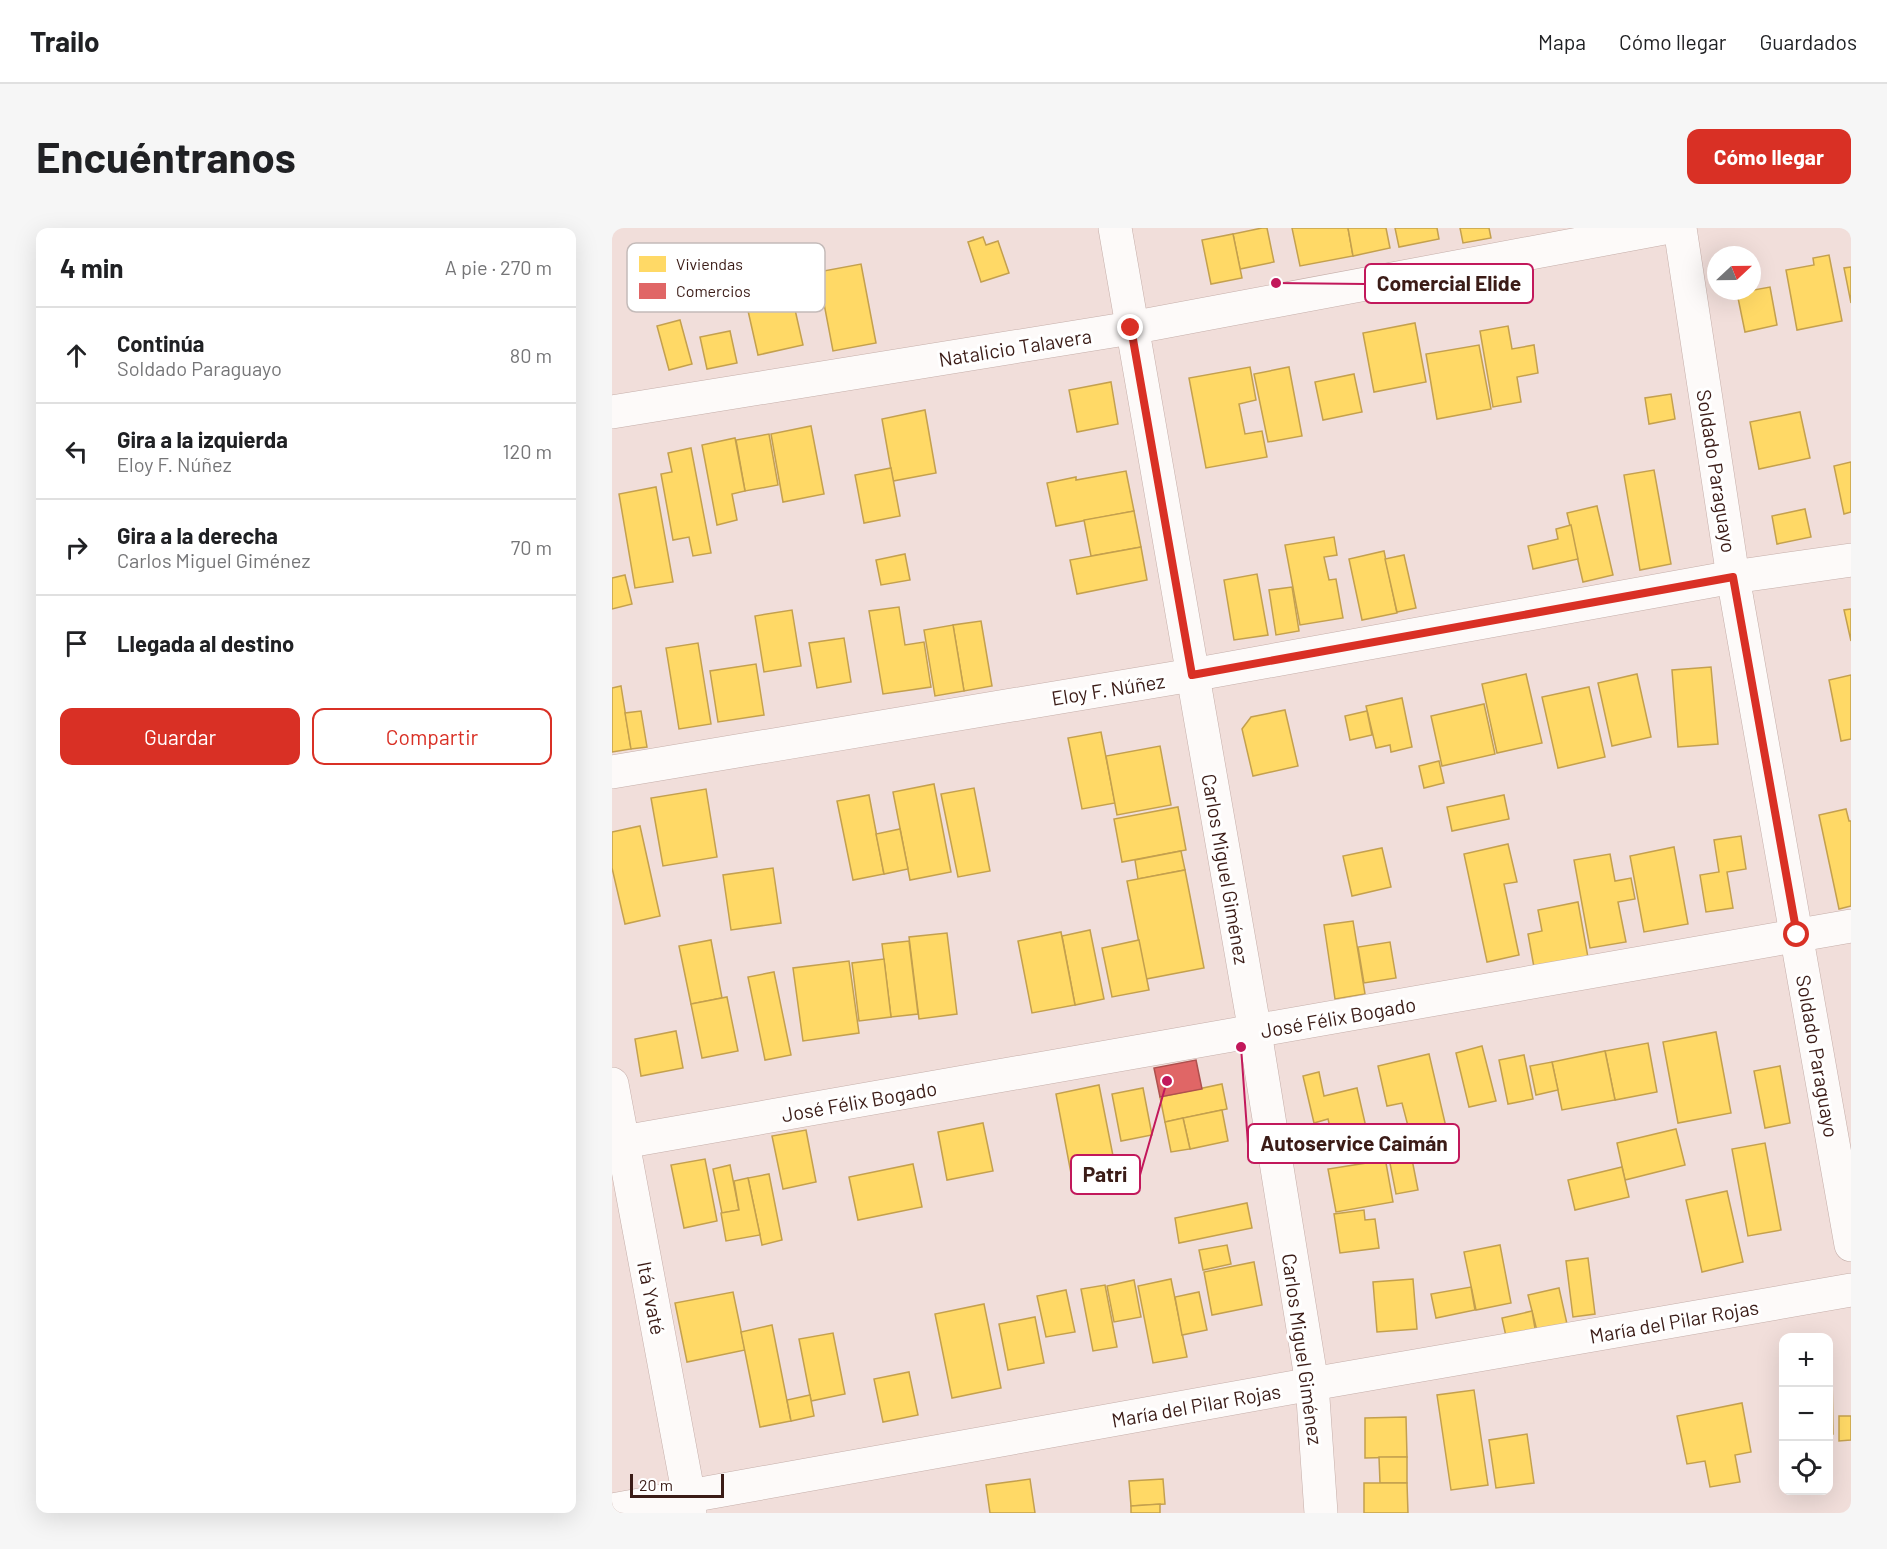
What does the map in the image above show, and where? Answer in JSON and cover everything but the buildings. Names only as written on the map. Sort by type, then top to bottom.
[{"type":"street","name":"Carlos Miguel Giménez","points":[[1115,228],[1255,1032],[1312,1384],[1321,1513]]},
{"type":"street","name":"Natalicio Talavera","points":[[612,412],[1131,328],[1664,228]]},
{"type":"street","name":"Soldado Paraguayo","points":[[1680,228],[1733,577],[1851,1245]]},
{"type":"street","name":"Eloy F. Núñez","points":[[612,772],[1192,675],[1733,577],[1851,560]]},
{"type":"street","name":"José Félix Bogado","points":[[617,1144],[1851,926]]},
{"type":"street","name":"Itá Yvaté","points":[[612,1084],[617,1144],[689,1505]]},
{"type":"street","name":"María del Pilar Rojas","points":[[612,1510],[689,1505],[1312,1384],[1851,1290]]},
{"type":"place","name":"Comercial Elide","points":[[1276,283]]},
{"type":"place","name":"Autoservice Caimán","points":[[1241,1047]]},
{"type":"place","name":"Patri","points":[[1167,1081]]},
{"type":"route","points":[[1131,328],[1192,675],[1733,577],[1797,935]]}]
